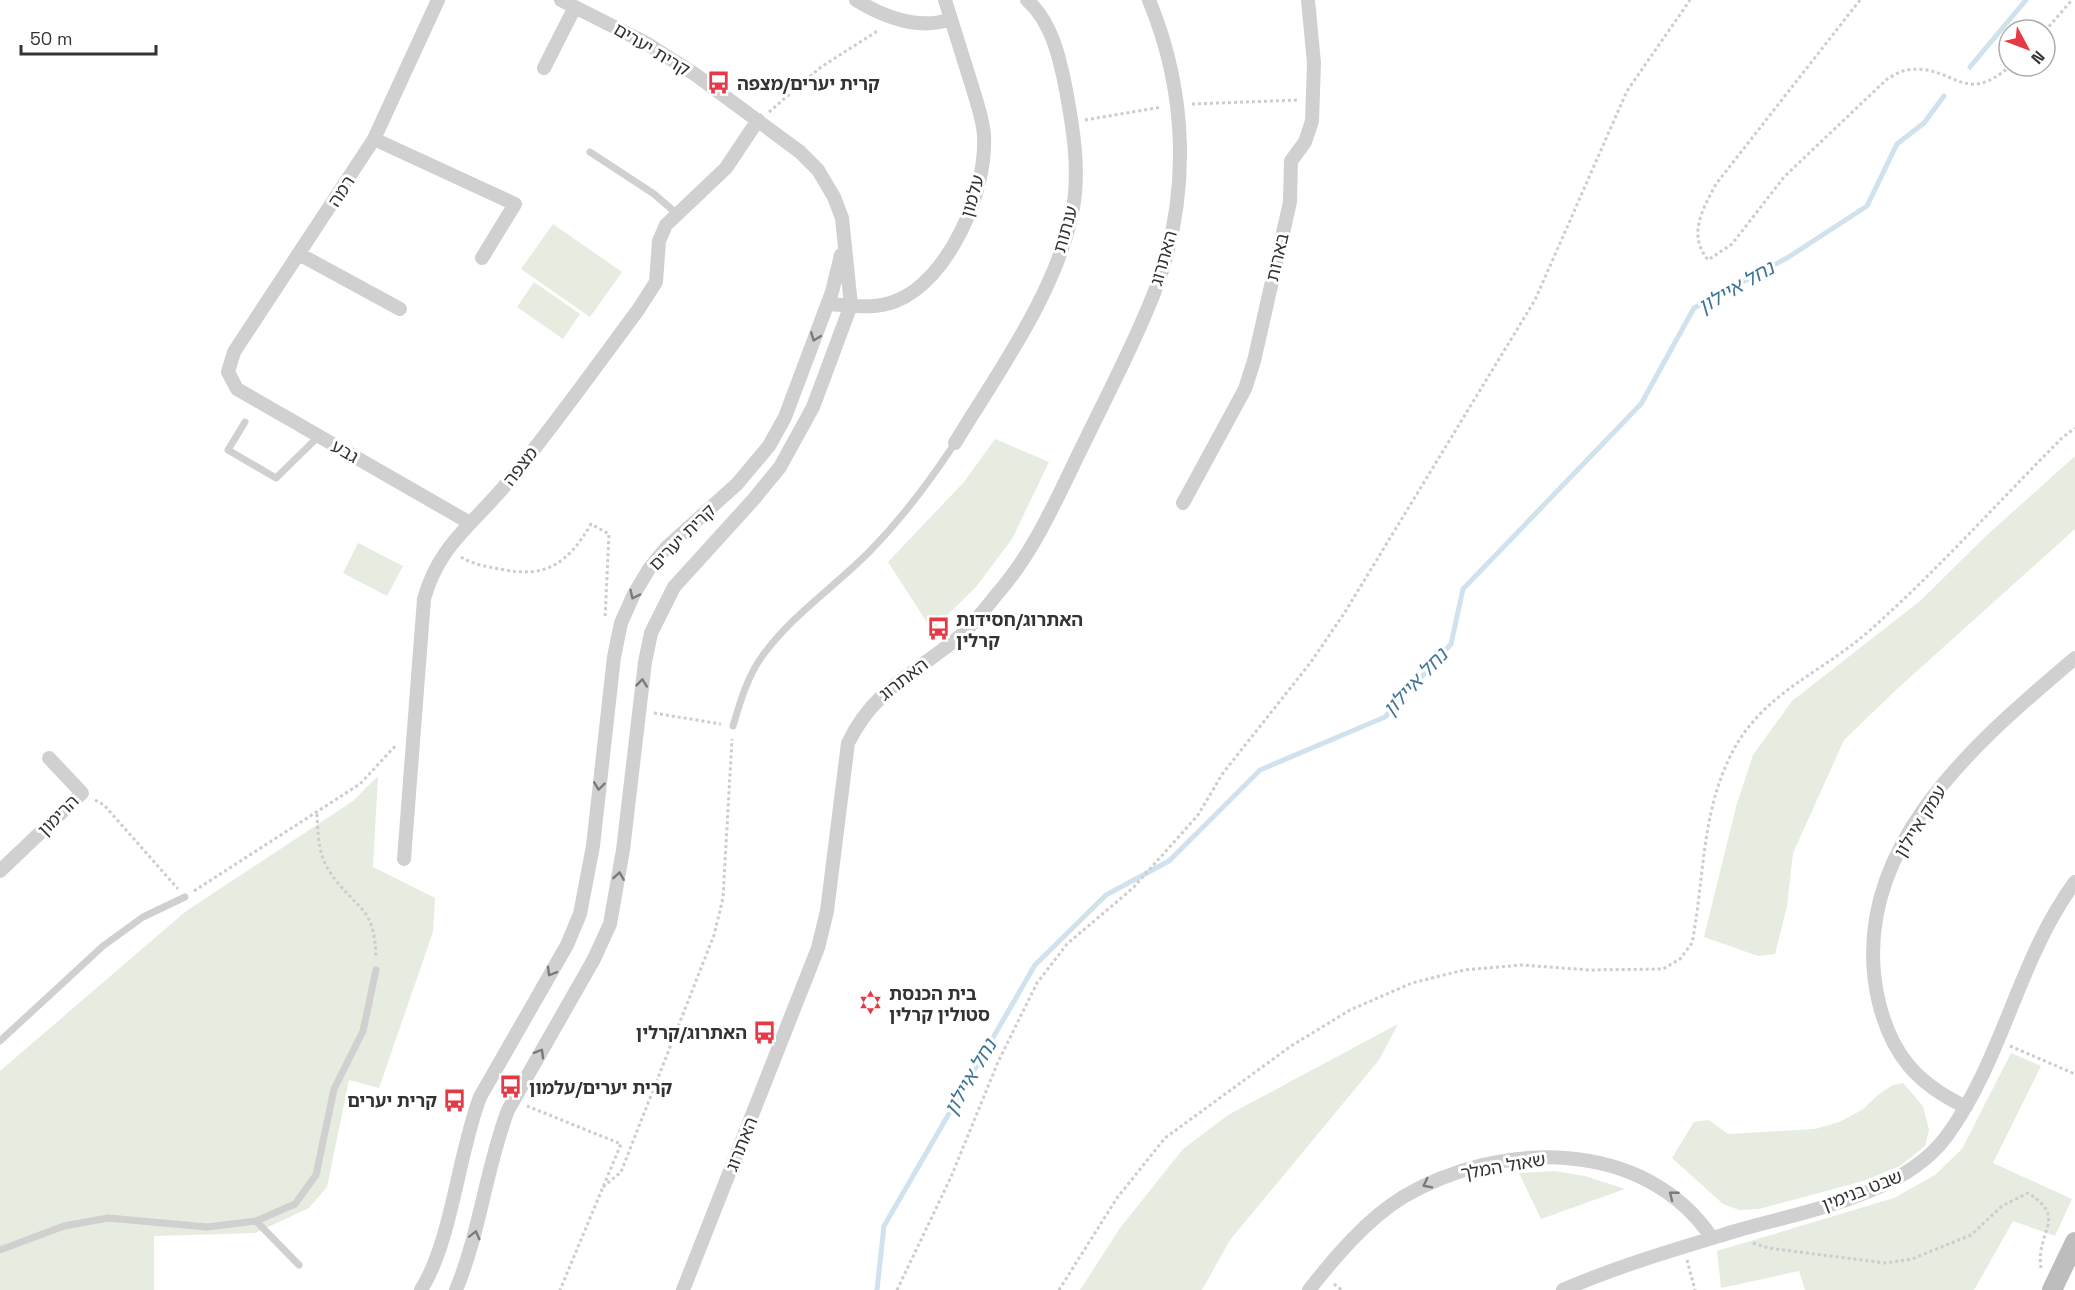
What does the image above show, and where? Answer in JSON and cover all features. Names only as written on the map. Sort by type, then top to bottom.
[{"type":"street","name":"רמה","points":[[228,372],[234,352],[374,139],[438,0]]},
{"type":"street","name":"קרית יערים","points":[[456,1290],[469,1260],[500,1132],[513,1100],[594,959],[610,924],[623,850],[639,711],[651,633],[674,587],[753,500],[780,466],[813,407],[851,305],[838,207],[818,170],[758,120],[646,43],[561,0]]},
{"type":"street","points":[[856,0],[895,19],[939,23],[951,19]]},
{"type":"street","name":"עלמון","points":[[828,304],[877,306],[896,301],[918,289],[935,273],[965,223],[979,177],[984,136],[945,0]]},
{"type":"street","name":"ענתות","points":[[955,443],[1022,331],[1048,281],[1065,238],[1073,207],[1076,173],[1072,122],[1062,68],[1047,25],[1028,0]]},
{"type":"street","name":"האתרוג","points":[[683,1290],[818,948],[827,911],[848,743],[859,721],[876,699],[961,635],[1005,586],[1028,553],[1133,341],[1156,287],[1172,230],[1179,182],[1181,132],[1172,69],[1149,0]]},
{"type":"street","name":"בארות","points":[[1183,503],[1245,389],[1254,362],[1290,202],[1291,161],[1305,142],[1312,121],[1314,63],[1308,0]]},
{"type":"street","points":[[544,68],[575,7]]},
{"type":"street","name":"מצפה","points":[[404,859],[424,599],[430,574],[447,547],[508,482],[638,310],[656,282],[659,241],[666,225],[676,213],[726,168],[758,120]]},
{"type":"street","points":[[374,139],[515,204],[482,258]]},
{"type":"street","name":"קרית יערים","points":[[421,1290],[439,1251],[470,1123],[480,1097],[567,945],[580,914],[592,846],[621,623],[634,594],[649,569],[667,547],[737,484],[769,446],[785,417],[828,304],[840,267],[844,241]]},
{"type":"street","points":[[299,254],[400,309]]},
{"type":"street","name":"גבע","points":[[228,372],[237,388],[470,523]]},
{"type":"street","name":"עמק איילון","points":[[1966,1107],[1929,1086],[1901,1058],[1890,1037],[1875,983],[1873,954],[1876,921],[1886,884],[1901,846],[1941,784],[1992,729],[2075,658]]},
{"type":"street","name":"הרימון","points":[[0,871],[82,793],[49,758]]},
{"type":"street","name":"שבט בנימין","points":[[1563,1290],[1616,1268],[1854,1196],[1902,1176],[1933,1152],[1966,1107],[2051,920],[2075,882]]},
{"type":"street","name":"שאול המלך","points":[[1309,1290],[1345,1248],[1401,1198],[1435,1180],[1472,1169],[1546,1157],[1580,1158],[1636,1173],[1678,1198],[1701,1222],[1712,1238]]},
{"type":"street","points":[[2052,1290],[2075,1242]]},
{"type":"lane","points":[[590,152],[654,194],[676,213]]},
{"type":"lane","points":[[245,422],[228,450],[276,478],[319,436]]},
{"type":"lane","points":[[733,726],[742,694],[761,656],[788,625],[870,551],[928,484],[955,443]]},
{"type":"lane","points":[[0,1041],[103,946],[143,917],[185,897]]},
{"type":"lane","points":[[0,1250],[64,1226],[108,1218],[207,1227],[256,1221],[295,1204],[316,1175],[334,1089],[363,1031],[376,969]]},
{"type":"lane","points":[[256,1221],[299,1265]]},
{"type":"path","points":[[897,1290],[951,1177],[998,1062],[1037,983],[1067,944],[1133,888],[1198,815],[1230,764],[1311,662],[1345,612],[1535,300],[1627,91],[1689,0]]},
{"type":"path","points":[[1860,0],[1716,184],[1699,218],[1696,236],[1700,250],[1708,260],[1732,244],[1784,177],[1886,80],[1904,70],[1923,69],[1960,83],[1978,85],[1990,82],[1997,76]]},
{"type":"path","points":[[2057,18],[2072,0]]},
{"type":"path","points":[[758,120],[821,67],[895,19]]},
{"type":"path","points":[[1059,1290],[1117,1198],[1165,1138],[1281,1053],[1350,1010],[1412,983],[1464,970],[1521,965],[1590,970],[1663,969],[1680,959],[1692,943],[1712,801],[1728,761],[1745,730],[1773,699],[1868,632],[2062,438],[2075,428]]},
{"type":"path","points":[[447,547],[464,559],[525,574],[551,568],[577,547],[591,524],[609,534],[605,622],[617,642]]},
{"type":"path","points":[[603,1187],[621,1172],[714,935],[723,898],[733,726],[639,711]]},
{"type":"path","points":[[82,793],[104,805],[185,897],[317,814],[360,784],[399,741]]},
{"type":"path","points":[[317,814],[318,841],[323,859],[330,873],[368,915],[375,933],[376,969]]},
{"type":"path","points":[[1997,1040],[2075,1074]]},
{"type":"path","points":[[513,1100],[621,1144],[560,1290]]},
{"type":"path","points":[[1726,1234],[1768,1248],[1885,1263],[1912,1259],[1971,1235],[2002,1206],[2028,1193],[2047,1207],[2050,1218],[2039,1254],[2041,1269],[2050,1275],[2052,1290]]},
{"type":"path","points":[[1684,1247],[1695,1290]]},
{"type":"shaded area","points":[[553,224],[622,272],[590,317],[521,269]]},
{"type":"shaded area","points":[[534,282],[580,314],[563,339],[517,307]]},
{"type":"shaded area","points":[[995,439],[1049,462],[1012,539],[976,587],[932,630],[888,562],[964,482]]},
{"type":"shaded area","points":[[2075,456],[2075,529],[1897,689],[1844,740],[1793,853],[1787,906],[1775,954],[1758,956],[1704,937],[1736,807],[1753,755],[1792,701],[1920,601],[1986,536]]},
{"type":"shaded area","points":[[358,543],[403,566],[387,596],[343,573]]},
{"type":"shaded area","points":[[378,776],[373,867],[435,898],[433,932],[379,1088],[349,1080],[327,1187],[309,1208],[255,1233],[154,1236],[154,1290],[0,1290],[0,1071],[185,912],[353,801]]},
{"type":"shaded area","points":[[1398,1024],[1379,1060],[1230,1240],[1202,1290],[1080,1290],[1120,1228],[1183,1149],[1228,1115]]},
{"type":"shaded area","points":[[2011,1053],[2041,1066],[1993,1163],[2072,1199],[2055,1236],[2013,1221],[1974,1290],[1805,1290],[1799,1271],[1721,1288],[1717,1251],[1894,1198],[1935,1175],[1962,1149]]},
{"type":"shaded area","points":[[1903,1083],[1923,1106],[1929,1130],[1925,1146],[1900,1166],[1863,1181],[1759,1209],[1739,1210],[1723,1204],[1672,1158],[1694,1122],[1709,1120],[1728,1134],[1815,1129],[1839,1122],[1862,1110],[1879,1094],[1893,1085]]},
{"type":"shaded area","points":[[1555,1171],[1585,1176],[1625,1189],[1541,1219],[1519,1173]]},
{"type":"waterway","name":"נחל איילון","points":[[1970,67],[2026,0]]},
{"type":"waterway","name":"נחל איילון","points":[[877,1290],[884,1226],[1035,965],[1106,895],[1169,861],[1260,770],[1385,717],[1451,644],[1463,589],[1641,404],[1694,308],[1787,258],[1867,206],[1897,144],[1924,123],[1944,96]]},
{"type":"place","name":"קרית יערים/מצפה","points":[[719,83]]},
{"type":"place","name":"האתרוג/חסידות קרלין","points":[[938,629]]},
{"type":"place","name":"בית הכנסת סטולין קרלין","points":[[871,1003]]},
{"type":"place","name":"האתרוג/קרלין","points":[[765,1032]]},
{"type":"place","name":"קרית יערים/עלמון","points":[[511,1087]]},
{"type":"place","name":"קרית יערים","points":[[455,1100]]}]
